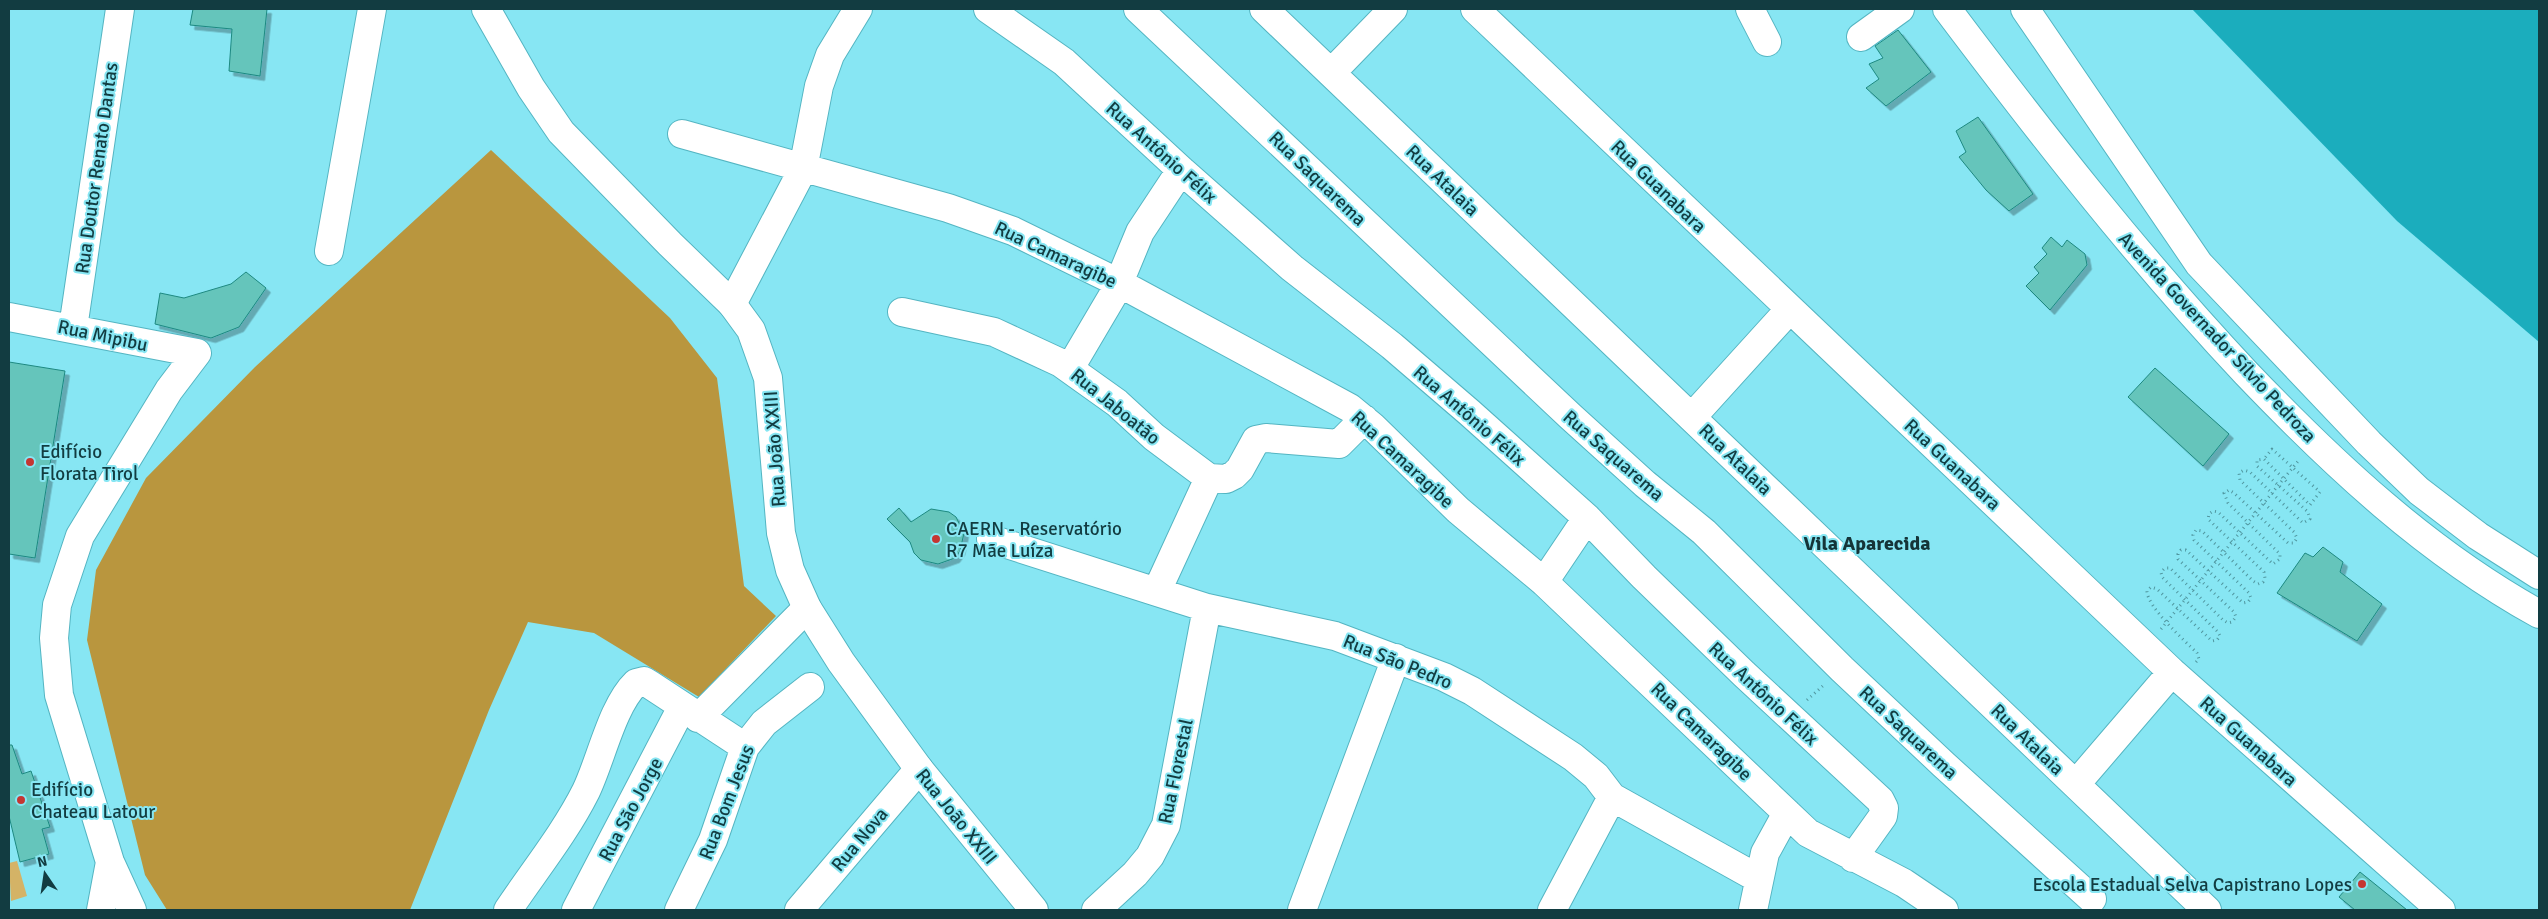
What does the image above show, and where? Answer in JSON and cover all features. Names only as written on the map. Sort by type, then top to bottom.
[{"type":"street","name":"Rua Doutor Renato Dantas","points":[[73,328],[120,9]]},
{"type":"street","points":[[329,251],[372,9]]},
{"type":"street","name":"Rua João XXIII","points":[[486,9],[531,88],[562,132],[657,232],[732,304],[751,330],[768,378],[781,533],[790,570],[807,608],[841,662],[919,769],[1034,910]]},
{"type":"street","points":[[732,304],[803,169],[819,86],[830,55],[858,9]]},
{"type":"street","name":"Rua Antônio Félix","points":[[988,9],[1064,62],[1181,170],[1292,268],[1392,346],[1463,406],[1587,518],[1644,577],[1789,717],[1883,804],[1883,816],[1853,858]]},
{"type":"street","name":"Rua Saquarema","points":[[1138,9],[1570,416],[1718,546],[1842,669],[2036,851],[2092,899]]},
{"type":"street","name":"Rua Atalaia","points":[[1264,9],[2207,910]]},
{"type":"street","points":[[1331,73],[1393,9]]},
{"type":"street","name":"Rua Guanabara","points":[[1475,9],[2146,647],[2182,667],[2441,910]]},
{"type":"street","points":[[1750,9],[1766,42]]},
{"type":"street","points":[[1861,38],[1900,9]]},
{"type":"street","name":"Avenida Governador Sílvio Pedroza","points":[[1948,9],[2028,116],[2150,268],[2216,341],[2314,442],[2416,533],[2491,586],[2539,614]]},
{"type":"street","points":[[2025,9],[2199,264],[2369,444],[2419,491],[2478,536],[2539,575]]},
{"type":"street","name":"Rua Camaragibe","points":[[682,134],[980,218],[1013,231],[1119,283],[1336,400],[1364,419],[1458,510],[1544,582],[1787,813],[1818,840],[1904,883],[1944,910]]},
{"type":"street","points":[[1070,368],[1119,283],[1140,232],[1181,170]]},
{"type":"street","points":[[1692,417],[1790,309]]},
{"type":"street","name":"Rua Jaboatão","points":[[902,312],[994,332],[1070,368],[1117,402],[1154,437],[1209,478]]},
{"type":"street","name":"Rua Mipibu","points":[[9,317],[197,353],[169,390]]},
{"type":"street","points":[[132,910],[110,862],[59,696],[54,638],[56,605],[80,536],[169,390],[163,348]]},
{"type":"street","points":[[1157,591],[1209,478],[1226,479],[1234,475],[1240,469],[1256,440],[1266,438],[1339,444],[1364,419]]},
{"type":"street","points":[[1544,582],[1587,518]]},
{"type":"street","name":"Rua São Pedro","points":[[991,539],[1207,608],[1335,636],[1444,677],[1472,691],[1573,757],[1596,776],[1612,797],[1759,880]]},
{"type":"street","name":"Rua São Jorge","points":[[576,910],[690,712],[807,608]]},
{"type":"street","name":"Rua Florestal","points":[[1096,910],[1136,874],[1150,856],[1166,825],[1207,608]]},
{"type":"street","points":[[1302,910],[1396,658]]},
{"type":"street","points":[[2076,784],[2182,667]]},
{"type":"street","points":[[508,910],[549,852],[586,791],[622,702],[633,686],[640,681],[650,684],[745,747]]},
{"type":"street","name":"Rua Bom Jesus","points":[[679,910],[712,840],[745,747],[764,723],[810,686]]},
{"type":"street","name":"Rua Nova","points":[[799,910],[919,769]]},
{"type":"street","points":[[1552,910],[1612,797]]},
{"type":"street","points":[[1753,910],[1765,852],[1787,813]]},
{"type":"street","points":[[101,910],[110,862]]},
{"type":"path","points":[[2146,647],[2314,442]]},
{"type":"path","points":[[2182,667],[2196,663],[2199,659],[2197,653],[2167,622],[2147,597],[2147,591],[2151,587],[2157,589],[2177,610],[2212,641],[2217,640],[2220,636],[2162,578],[2161,572],[2165,568],[2170,568],[2223,620],[2228,623],[2232,622],[2236,617],[2234,612],[2178,560],[2178,554],[2182,550],[2186,550],[2243,603],[2248,602],[2251,598],[2249,593],[2194,540],[2192,535],[2196,530],[2202,531],[2253,581],[2258,584],[2263,582],[2265,578],[2264,572],[2208,519],[2209,514],[2213,511],[2218,512],[2239,534],[2273,564],[2280,559],[2280,554],[2228,504],[2224,493],[2229,490],[2234,492],[2288,543],[2294,543],[2297,538],[2294,532],[2240,480],[2239,473],[2244,470],[2250,472],[2301,521],[2308,521],[2311,517],[2308,512],[2257,466],[2257,460],[2264,459],[2272,449],[2320,492],[2310,506],[2264,459]]},
{"type":"path","points":[[1789,717],[1842,669]]},
{"type":"shaded area","points":[[491,150],[670,318],[717,378],[744,586],[776,616],[699,697],[594,633],[528,622],[489,710],[410,910],[167,910],[145,875],[87,640],[96,570],[146,478],[255,367]]},
{"type":"shaded area","points":[[17,861],[27,896],[11,901],[9,863]]},
{"type":"water","points":[[2192,9],[2539,9],[2539,342],[2397,221]]},
{"type":"building","points":[[193,9],[267,9],[260,76],[229,71],[232,29],[190,25]]},
{"type":"building","points":[[1898,30],[1931,72],[1886,106],[1866,88],[1879,79],[1869,64],[1883,58],[1875,46]]},
{"type":"building","points":[[1978,117],[2033,194],[2009,211],[1986,190],[1959,157],[1966,152],[1956,131]]},
{"type":"building","points":[[2051,237],[2062,247],[2067,240],[2085,254],[2087,265],[2050,310],[2026,286],[2039,273],[2034,267],[2047,254],[2042,248]]},
{"type":"building","points":[[246,272],[266,288],[239,327],[211,338],[155,324],[160,293],[184,298],[231,284]]},
{"type":"building","name":"Edifício Florata Tirol","points":[[9,362],[65,371],[35,558],[9,554]]},
{"type":"building","points":[[2155,368],[2229,434],[2203,466],[2128,397]]},
{"type":"building","name":"CAERN - Reservatório R7 Mãe Luíza","points":[[899,508],[911,522],[931,509],[949,512],[956,517],[964,533],[960,551],[955,558],[938,564],[921,560],[914,553],[910,542],[887,519]]},
{"type":"building","points":[[2323,547],[2343,562],[2340,572],[2382,604],[2357,641],[2277,593],[2305,553],[2313,557]]},
{"type":"building","name":"Edifício Chateau Latour","points":[[9,745],[12,745],[22,774],[31,771],[50,827],[42,829],[49,854],[20,862],[9,816]]},
{"type":"building","name":"Escola Estadual Selva Capistrano Lopes","points":[[2360,872],[2407,910],[2355,910],[2339,897]]},
{"type":"place","name":"Edifício Florata Tirol","points":[[30,462]]},
{"type":"place","name":"CAERN - Reservatório R7 Mãe Luíza","points":[[936,539]]},
{"type":"place","name":"Edifício Chateau Latour","points":[[21,800]]},
{"type":"place","name":"Escola Estadual Selva Capistrano Lopes","points":[[2362,884]]},
{"type":"district","name":"Vila Aparecida","points":[[1867,543]]}]
